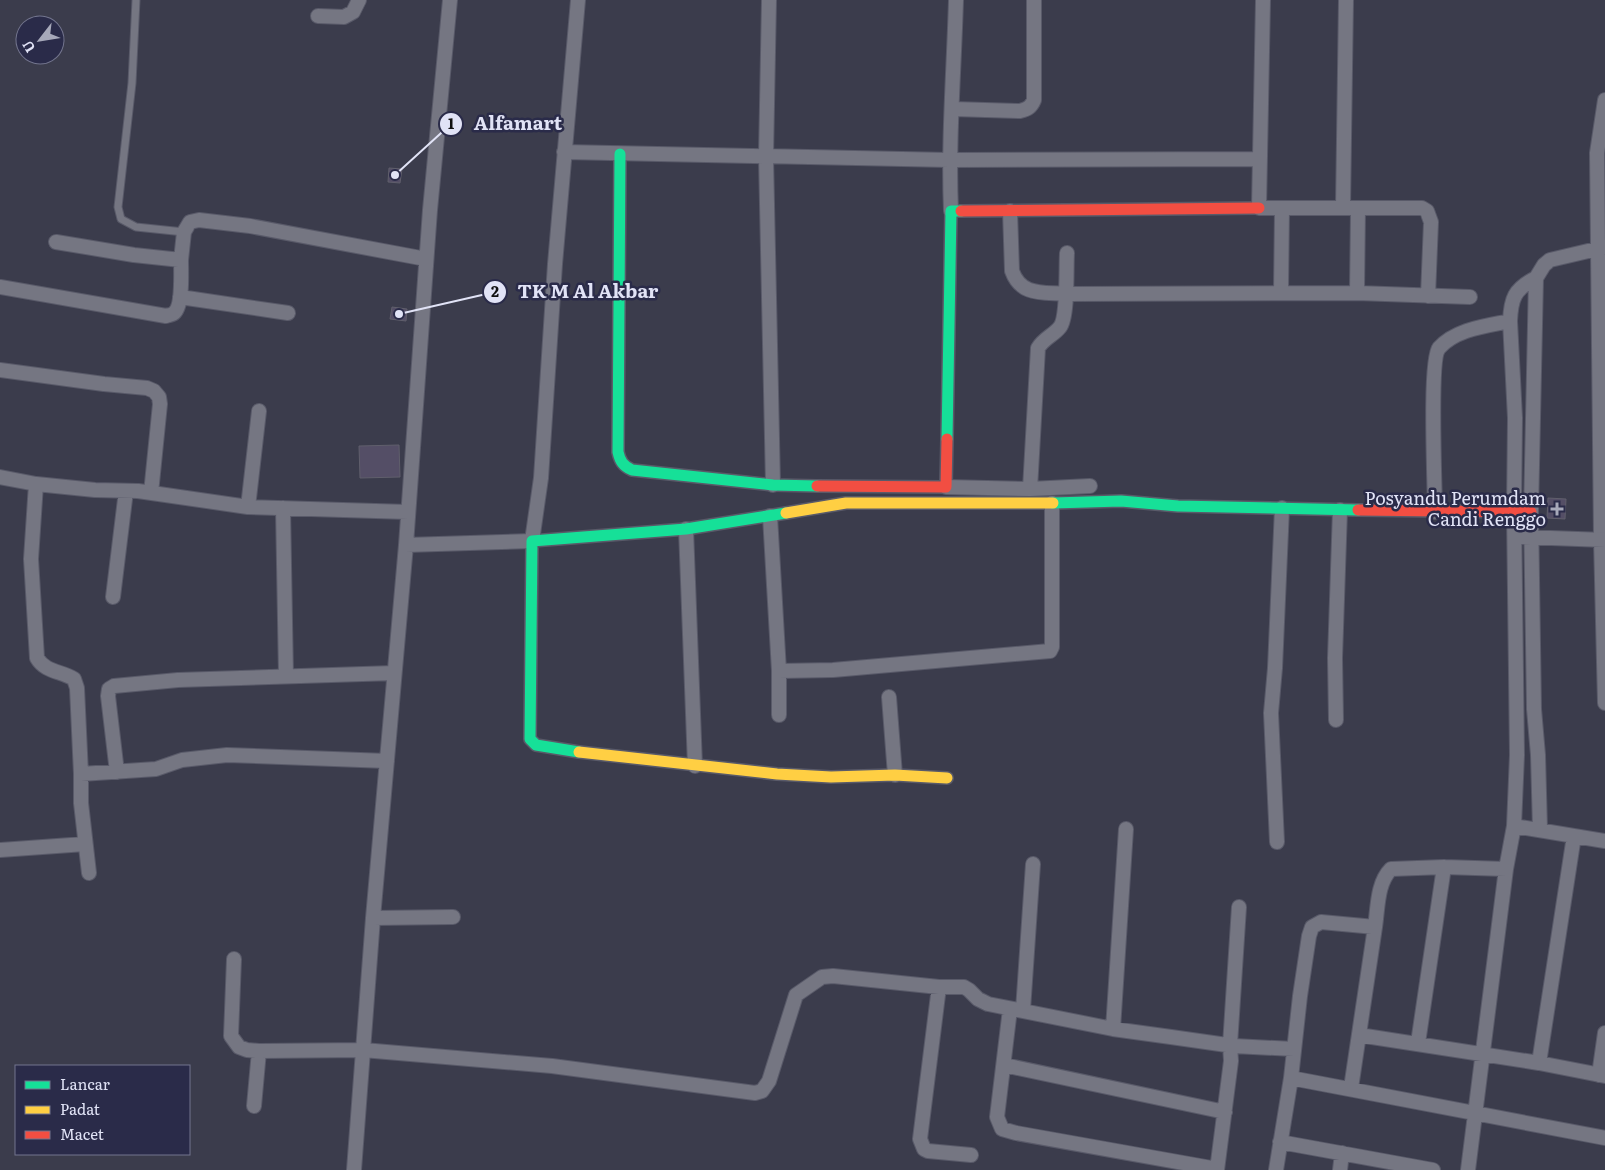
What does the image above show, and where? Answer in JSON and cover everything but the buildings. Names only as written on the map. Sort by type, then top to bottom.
[{"type":"street","points":[[318,16],[344,17],[353,12],[358,0]]},
{"type":"street","points":[[354,1170],[362,1050],[406,545],[426,259],[450,0]]},
{"type":"street","points":[[578,0],[555,264],[541,478],[532,541],[529,655],[530,739],[536,745],[548,748],[778,774],[831,777],[895,774],[947,778]]},
{"type":"street","points":[[769,0],[766,157],[773,485]]},
{"type":"street","points":[[946,487],[951,211],[949,160],[953,109],[956,0]]},
{"type":"street","points":[[953,109],[1020,111],[1032,105],[1034,100],[1034,0]]},
{"type":"street","points":[[1259,208],[1263,0]]},
{"type":"street","points":[[1343,208],[1346,0]]},
{"type":"street","points":[[1605,100],[1597,153],[1602,247],[1605,703]]},
{"type":"street","points":[[564,152],[949,160],[1260,159]]},
{"type":"street","points":[[620,154],[618,452],[620,459],[627,468],[773,485],[1030,489],[1090,486]]},
{"type":"street","points":[[1281,293],[1282,208]]},
{"type":"street","points":[[1357,293],[1358,208]]},
{"type":"street","points":[[951,211],[1422,208],[1427,211],[1432,222],[1428,296]]},
{"type":"street","points":[[1010,211],[1012,271],[1015,280],[1022,287],[1032,292],[1065,294],[1357,293],[1470,297]]},
{"type":"street","points":[[0,287],[166,316],[174,314],[180,297],[184,232],[190,222],[198,220],[250,226],[426,259]]},
{"type":"street","points":[[56,242],[134,255],[181,260]]},
{"type":"street","points":[[1468,1170],[1506,869],[1514,826],[1516,794],[1515,418],[1510,321],[1511,306],[1516,293],[1525,284],[1536,278],[1544,265],[1550,260],[1602,247]]},
{"type":"street","points":[[1030,489],[1038,348],[1042,340],[1059,328],[1064,321],[1066,310],[1067,254]]},
{"type":"street","points":[[1536,278],[1531,512],[1534,709],[1540,794],[1540,829]]},
{"type":"street","points":[[180,297],[288,313]]},
{"type":"street","points":[[1435,512],[1434,376],[1436,353],[1439,348],[1455,337],[1473,329],[1510,321]]},
{"type":"street","points":[[0,370],[148,388],[154,391],[159,397],[160,404],[151,493]]},
{"type":"street","points":[[248,507],[259,411]]},
{"type":"street","points":[[0,477],[36,484],[151,493],[248,507],[408,512]]},
{"type":"street","points":[[36,484],[31,559],[37,658],[47,668],[65,673],[74,678],[77,688],[81,802],[89,873]]},
{"type":"street","points":[[112,597],[126,491]]},
{"type":"street","points":[[406,545],[532,541],[686,529],[846,503],[1121,501],[1178,506],[1435,512],[1531,512]]},
{"type":"street","points":[[779,671],[833,670],[1050,651],[1052,647],[1052,502]]},
{"type":"street","points":[[283,508],[286,676]]},
{"type":"street","points":[[1277,842],[1271,713],[1275,668],[1282,508]]},
{"type":"street","points":[[1336,720],[1335,658],[1340,510]]},
{"type":"street","points":[[770,516],[779,671],[779,714]]},
{"type":"street","points":[[686,529],[695,766]]},
{"type":"street","points":[[1514,537],[1603,540]]},
{"type":"street","points":[[1515,600],[1532,600]]},
{"type":"street","points":[[1515,632],[1533,632]]},
{"type":"street","points":[[117,772],[108,696],[109,689],[114,686],[178,680],[394,674]]},
{"type":"street","points":[[889,697],[895,774]]},
{"type":"street","points":[[1517,709],[1534,709]]},
{"type":"street","points":[[80,774],[156,769],[182,760],[227,755],[387,761]]},
{"type":"street","points":[[1517,755],[1538,755]]},
{"type":"street","points":[[1516,794],[1540,794]]},
{"type":"street","points":[[1514,826],[1605,841]]},
{"type":"street","points":[[1113,1029],[1126,830]]},
{"type":"street","points":[[1539,1063],[1574,836]]},
{"type":"street","points":[[0,850],[85,844]]},
{"type":"street","points":[[1033,864],[1016,1009],[1004,1065],[997,1117],[1002,1129],[1007,1131],[1217,1170],[1231,1061],[1230,1045],[1239,907]]},
{"type":"street","points":[[1351,1088],[1382,884],[1386,875],[1391,869],[1444,867],[1506,869]]},
{"type":"street","points":[[1418,1044],[1444,867]]},
{"type":"street","points":[[373,918],[453,917]]},
{"type":"street","points":[[1276,1170],[1291,1078],[1311,929],[1321,922],[1375,927]]},
{"type":"street","points":[[234,959],[231,1036],[239,1047],[246,1050],[362,1050],[552,1066],[755,1093],[762,1091],[769,1081],[796,995],[822,977],[833,976],[939,987],[964,987],[981,1002],[1113,1029],[1230,1045],[1294,1049]]},
{"type":"street","points":[[939,987],[920,1139],[924,1149],[928,1152],[971,1155]]},
{"type":"street","points":[[1359,1034],[1483,1053],[1602,1076],[1605,1033]]},
{"type":"street","points":[[254,1106],[259,1051]]},
{"type":"street","points":[[1004,1065],[1225,1112]]},
{"type":"street","points":[[1291,1078],[1605,1138]]},
{"type":"street","points":[[1280,1142],[1433,1170]]},
{"type":"street","points":[[1340,1170],[1342,1154]]},
{"type":"lane","points":[[136,0],[132,83],[118,207],[121,219],[136,228],[184,232]]},
{"type":"traffic: fast","points":[[620,154],[618,452],[621,461],[632,470],[773,485],[817,486]]},
{"type":"traffic: fast","points":[[947,439],[951,211],[961,211]]},
{"type":"traffic: fast","points":[[1053,503],[1121,501],[1178,506],[1358,510]]},
{"type":"traffic: fast","points":[[579,752],[536,745],[530,739],[532,541],[686,529],[786,513]]},
{"type":"traffic: slow","points":[[786,513],[846,503],[1053,503]]},
{"type":"traffic: slow","points":[[579,752],[777,774],[831,777],[895,775],[947,778]]},
{"type":"traffic: jam","points":[[961,211],[1259,208]]},
{"type":"traffic: jam","points":[[817,486],[946,487],[947,439]]},
{"type":"traffic: jam","points":[[1358,510],[1531,512]]},
{"type":"place","name":"Alfamart","points":[[395,175]]},
{"type":"place","name":"TK M Al Akbar","points":[[399,314]]},
{"type":"place","name":"Posyandu Perumdam Candi Renggo","points":[[1557,509]]}]
